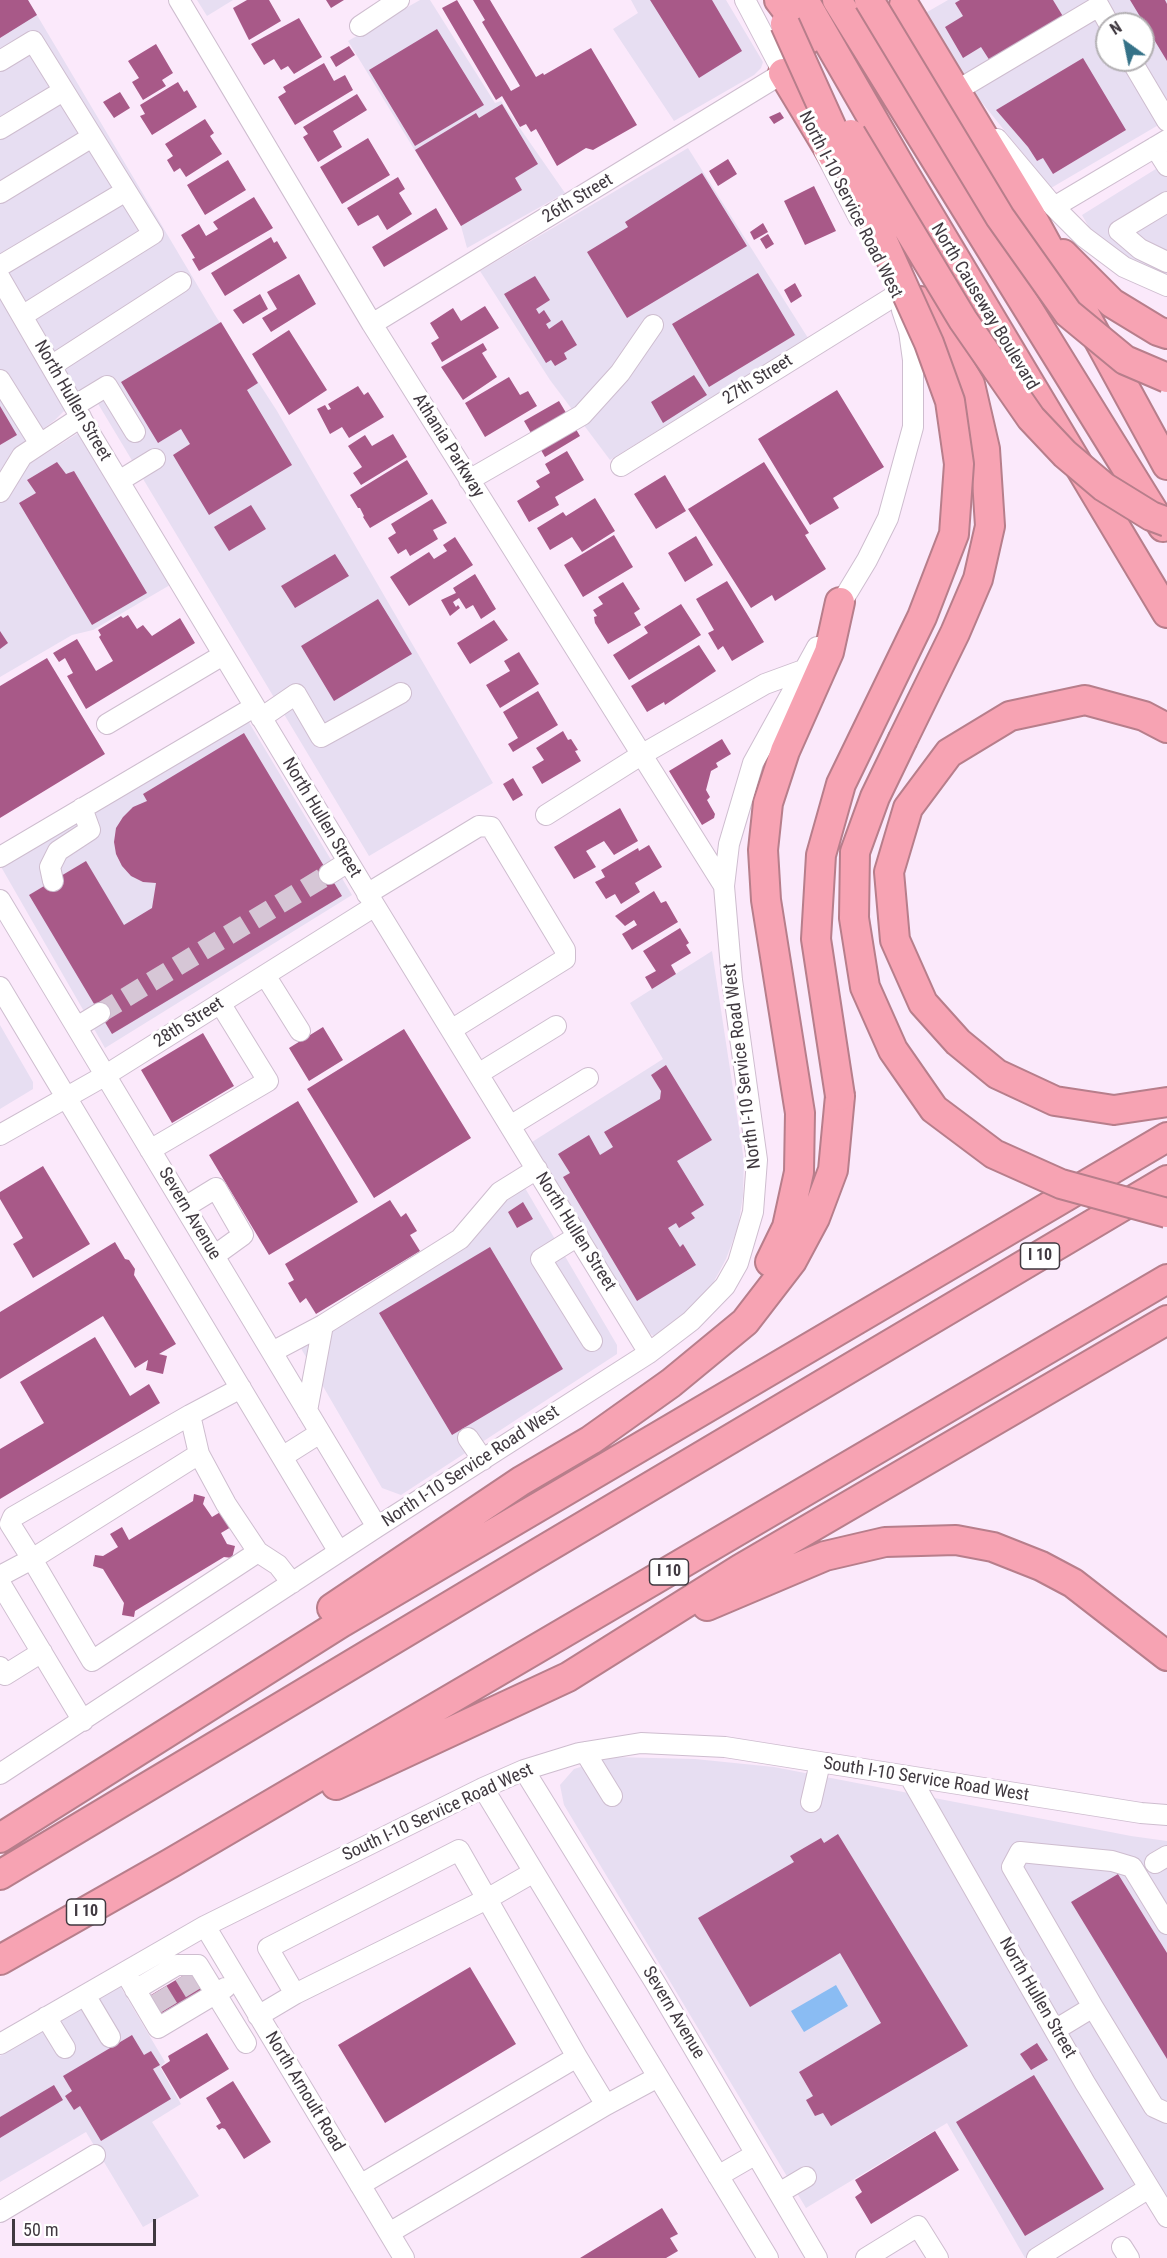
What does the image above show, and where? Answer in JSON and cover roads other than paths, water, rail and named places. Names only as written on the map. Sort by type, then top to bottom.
[{"type":"highway","points":[[770,0],[799,25],[904,173]]},
{"type":"highway","name":"North Causeway Boulevard","points":[[804,0],[904,173],[1167,613]]},
{"type":"highway","name":"North Causeway Boulevard","points":[[837,0],[1167,534]]},
{"type":"highway","points":[[869,0],[1000,217],[1068,312],[1125,360],[1167,378]]},
{"type":"highway","points":[[906,2],[956,91],[1042,210],[1070,263],[1112,303],[1158,331],[1167,334]]},
{"type":"highway","points":[[782,12],[963,321],[1031,418],[1065,454],[1104,487],[1151,516],[1167,522]]},
{"type":"highway","points":[[0,1825],[190,1704],[512,1487],[591,1440],[671,1383],[745,1322],[792,1261],[815,1218],[833,1170],[840,1096],[816,939],[821,855],[841,784],[922,617],[954,534],[959,464],[950,401],[929,343],[782,12]]},
{"type":"highway","points":[[783,73],[970,384],[986,449],[990,526],[978,579],[955,633],[875,796],[855,852],[854,918],[864,987],[893,1050],[934,1108],[994,1154],[1061,1184],[1167,1213]]},
{"type":"highway","points":[[1042,210],[1167,465]]},
{"type":"highway","points":[[745,1322],[752,1297],[787,1227],[799,1172],[800,1113],[766,900],[763,850],[768,803],[785,751],[829,652],[840,602]]},
{"type":"highway","points":[[1155,722],[1085,700],[1010,716],[999,722],[949,753],[909,807],[889,872],[895,940],[923,1003],[958,1042],[989,1068],[1055,1101],[1114,1110],[1167,1102]]},
{"type":"highway","points":[[0,1839],[341,1623],[1167,1137]]},
{"type":"highway","name":"I 10","points":[[0,1875],[1167,1180]]},
{"type":"highway","name":"I 10","points":[[0,1960],[171,1863],[1167,1280]]},
{"type":"highway","points":[[171,1863],[568,1677],[740,1569],[1167,1320]]},
{"type":"highway","points":[[636,1636],[825,1556],[885,1542],[956,1540],[993,1547],[1041,1566],[1073,1583],[1167,1656]]},
{"type":"street","name":"Athania Parkway","points":[[179,0],[372,324],[724,886]]},
{"type":"street","points":[[360,26],[399,0]]},
{"type":"street","points":[[745,0],[783,73]]},
{"type":"street","points":[[956,91],[1099,6],[1102,12]]},
{"type":"street","points":[[0,61],[33,41],[153,234],[22,316]]},
{"type":"street","points":[[1138,72],[1167,121]]},
{"type":"street","name":"26th Street","points":[[372,324],[783,73]]},
{"type":"street","name":"North I-10 Service Road West","points":[[2,1768],[83,1721],[377,1527],[649,1353],[691,1321],[725,1286],[738,1263],[753,1212],[757,1160],[732,980],[724,886],[729,844],[753,763],[806,669],[840,602],[867,560],[888,518],[913,427],[913,360],[909,331],[896,295],[889,277],[783,73]]},
{"type":"street","points":[[0,129],[63,91]]},
{"type":"street","points":[[0,193],[92,137]]},
{"type":"street","points":[[1167,166],[1161,143],[1042,210],[1084,237],[1124,267],[1167,286]]},
{"type":"street","points":[[0,266],[126,191]]},
{"type":"street","points":[[1167,202],[1119,231],[1140,249],[1167,262]]},
{"type":"street","name":"North Hullen Street","points":[[0,278],[223,655],[649,1353]]},
{"type":"street","points":[[51,366],[181,282]]},
{"type":"street","name":"27th Street","points":[[621,466],[896,295]]},
{"type":"street","points":[[469,480],[582,415],[620,373],[653,325]]},
{"type":"street","points":[[0,380],[40,444]]},
{"type":"street","points":[[0,492],[22,456],[40,444],[107,386],[135,432]]},
{"type":"street","points":[[119,481],[155,459]]},
{"type":"street","points":[[107,724],[223,655]]},
{"type":"street","points":[[546,815],[641,754],[765,684],[806,669]]},
{"type":"street","points":[[0,857],[82,808],[258,712],[296,694],[321,737],[402,693]]},
{"type":"street","points":[[53,881],[50,867],[58,851],[90,830],[82,808]]},
{"type":"street","name":"28th Street","points":[[1,1131],[67,1098],[106,1075],[266,975],[479,826],[491,827],[566,950],[565,959],[451,1030]]},
{"type":"street","points":[[329,874],[348,862]]},
{"type":"street","name":"Severn Avenue","points":[[0,900],[377,1527]]},
{"type":"street","points":[[266,975],[300,1031]]},
{"type":"street","points":[[0,987],[339,1552]]},
{"type":"street","points":[[150,1149],[267,1080],[220,1003]]},
{"type":"street","points":[[77,1028],[100,1013]]},
{"type":"street","points":[[478,1074],[556,1026]]},
{"type":"street","points":[[510,1126],[588,1078]]},
{"type":"street","points":[[272,1352],[323,1324],[460,1239],[500,1191],[537,1169]]},
{"type":"street","points":[[185,1207],[216,1188],[243,1235],[214,1256]]},
{"type":"street","points":[[578,1236],[541,1259],[592,1341]]},
{"type":"street","points":[[307,1411],[323,1324]]},
{"type":"street","points":[[241,1388],[13,1517],[10,1524],[92,1661],[258,1552]]},
{"type":"street","points":[[190,1415],[199,1454],[226,1504],[258,1552],[278,1565],[292,1583]]},
{"type":"street","points":[[282,1457],[320,1433]]},
{"type":"street","points":[[468,1438],[483,1460]]},
{"type":"street","points":[[0,1576],[32,1559],[199,1454]]},
{"type":"street","points":[[0,1583],[83,1721]]},
{"type":"street","points":[[0,1667],[5,1675],[42,1652]]},
{"type":"street","name":"South I-10 Service Road West","points":[[0,2044],[204,1926],[483,1788],[525,1770],[585,1752],[641,1743],[725,1747],[1141,1813],[1167,1815]]},
{"type":"street","points":[[585,1752],[612,1796]]},
{"type":"street","points":[[812,1802],[820,1763]]},
{"type":"street","name":"Severn Avenue","points":[[525,1770],[656,1984],[817,2258]]},
{"type":"street","name":"North Hullen Street","points":[[910,1777],[1055,2030],[1157,2192],[1167,2217]]},
{"type":"street","points":[[483,1788],[768,2258]]},
{"type":"street","points":[[295,1994],[268,1948],[459,1850],[606,2105]]},
{"type":"street","points":[[1167,1924],[1132,1867],[1112,1861],[1020,1852],[1012,1867],[1154,2107],[1167,2113]]},
{"type":"street","points":[[258,2016],[295,1994],[487,1899],[534,1872]]},
{"type":"street","name":"North Arnoult Road","points":[[204,1926],[404,2258]]},
{"type":"street","points":[[148,1987],[180,1970],[198,1965],[204,1996],[246,2043]]},
{"type":"street","points":[[124,1972],[148,1987],[158,2028],[172,2013],[238,1981]]},
{"type":"street","points":[[85,1995],[110,2037]]},
{"type":"street","points":[[1055,2030],[1093,2007]]},
{"type":"street","points":[[46,2017],[65,2049]]},
{"type":"street","points":[[360,2185],[577,2057]]},
{"type":"street","points":[[389,2233],[606,2105],[658,2077]]},
{"type":"street","points":[[718,2176],[756,2154]]},
{"type":"street","points":[[0,2212],[95,2155]]},
{"type":"street","points":[[779,2193],[806,2177]]},
{"type":"street","points":[[1037,2258],[1157,2192]]},
{"type":"street","points":[[866,2258],[918,2226],[938,2258]]},
{"type":"water","points":[[836,1985],[848,2006],[804,2032],[791,2011]]},
{"type":"tunnel","points":[[100,1013],[329,874]]},
{"type":"tunnel","points":[[184,1975],[195,1993]]},
{"type":"tunnel","points":[[158,1991],[169,2009]]}]
